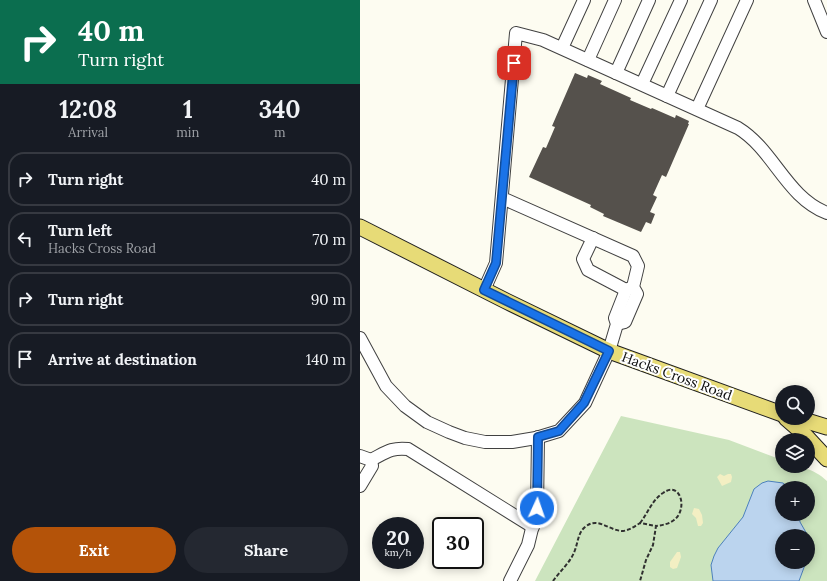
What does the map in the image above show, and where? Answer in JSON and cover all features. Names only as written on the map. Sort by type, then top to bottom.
[{"type":"main road","name":"Hacks Cross Road","points":[[360,227],[609,351],[775,412]]},
{"type":"main road","points":[[815,423],[827,427]]},
{"type":"main road","points":[[794,425],[827,459]]},
{"type":"street","points":[[562,48],[584,0]]},
{"type":"street","points":[[588,60],[615,0]]},
{"type":"street","points":[[616,73],[649,0]]},
{"type":"street","points":[[642,84],[680,0]]},
{"type":"street","points":[[667,96],[711,0]]},
{"type":"street","points":[[696,109],[747,0]]},
{"type":"street","points":[[814,0],[827,32]]},
{"type":"street","points":[[484,290],[496,263],[516,33],[543,40],[562,48],[738,128],[750,135],[800,196],[809,204],[827,213]]},
{"type":"street","points":[[360,338],[386,386],[405,406],[427,422],[465,438],[485,442],[512,442],[559,431],[584,403],[609,351],[617,324],[615,318],[630,288],[638,266],[633,256],[502,198]]},
{"type":"street","points":[[593,238],[583,259],[588,270],[630,288]]},
{"type":"street","points":[[510,581],[528,545],[537,508],[538,437]]},
{"type":"street","points":[[360,486],[372,466],[365,458],[396,448],[408,449],[533,527]]},
{"type":"path","points":[[554,581],[574,554],[580,534],[586,526],[599,523],[623,531],[631,529],[640,523],[651,505],[661,494],[670,490],[676,491],[679,494],[682,503],[681,513],[670,523],[656,526],[640,523]]},
{"type":"path","points":[[640,581],[646,560],[653,546],[656,526]]},
{"type":"green space","points":[[621,416],[729,440],[775,457],[775,473],[815,472],[827,481],[827,581],[535,581]]},
{"type":"sand","points":[[720,474],[724,476],[731,474],[731,482],[722,486],[717,477]]},
{"type":"sand","points":[[694,508],[699,509],[702,515],[703,523],[701,526],[698,526],[696,518],[692,514]]},
{"type":"sand","points":[[677,552],[680,552],[681,557],[677,568],[673,569],[670,567],[670,562]]},
{"type":"water","points":[[768,481],[775,482],[775,521],[800,521],[804,529],[775,529],[775,569],[803,569],[799,581],[713,581],[711,565],[718,548],[743,517],[754,489],[762,483]]},
{"type":"building","points":[[575,73],[587,78],[588,75],[602,81],[600,84],[651,109],[652,108],[675,118],[676,115],[689,121],[666,177],[662,175],[653,195],[657,197],[650,212],[655,214],[651,224],[646,222],[641,232],[603,216],[604,214],[590,207],[591,205],[529,177],[543,147],[546,148],[555,127],[552,126]]},
{"type":"route","points":[[514,63],[496,263],[484,290],[609,351],[584,403],[559,431],[538,437],[537,508]]}]
